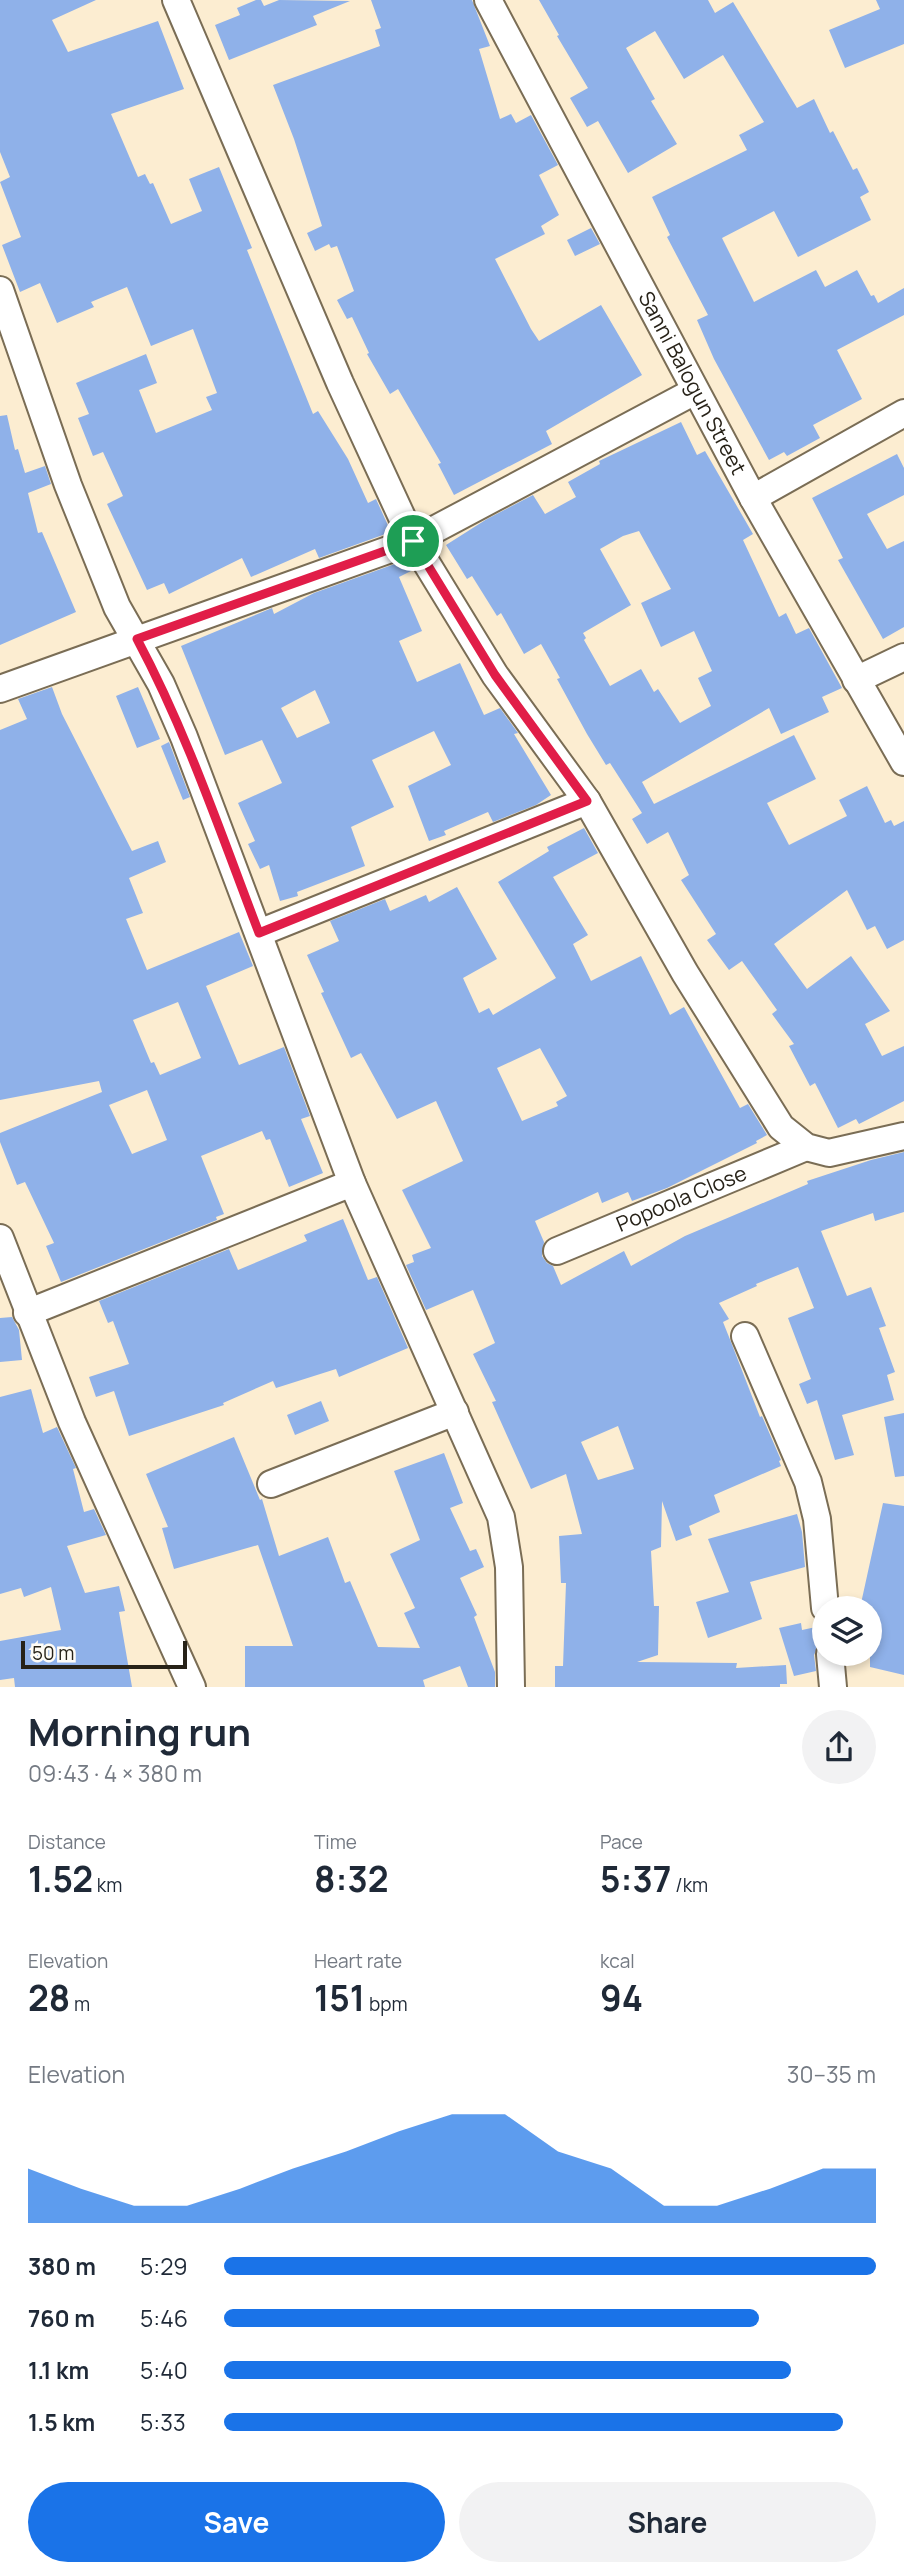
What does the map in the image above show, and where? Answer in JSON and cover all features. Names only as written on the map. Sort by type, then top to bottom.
[{"type":"street","points":[[176,0],[340,383],[413,541],[495,675],[587,801],[685,973],[781,1127],[806,1147],[829,1153],[904,1136]]},
{"type":"street","name":"Sanni Balogun Street","points":[[488,0],[753,498],[904,762]]},
{"type":"street","points":[[0,290],[68,485],[117,607],[162,684],[184,737],[352,1183],[501,1517],[509,1567],[511,1687]]},
{"type":"street","points":[[0,689],[413,541],[695,391]]},
{"type":"street","points":[[753,498],[904,413]]},
{"type":"street","points":[[856,680],[904,657]]},
{"type":"street","points":[[259,933],[587,801]]},
{"type":"street","name":"Popoola Close","points":[[556,1251],[806,1147]]},
{"type":"street","points":[[27,1313],[352,1183]]},
{"type":"street","points":[[0,1238],[27,1313],[72,1422],[192,1687]]},
{"type":"street","points":[[746,1336],[808,1482],[817,1519],[824,1596]]},
{"type":"street","points":[[271,1484],[456,1412]]},
{"type":"street","points":[[831,1666],[833,1687]]},
{"type":"building","points":[[0,0],[96,0],[52,20],[68,52],[158,21],[184,89],[111,114],[138,177],[145,174],[150,184],[153,183],[171,224],[202,211],[189,179],[219,167],[252,248],[247,250],[313,414],[318,411],[348,459],[368,503],[376,499],[391,532],[319,558],[315,549],[251,577],[242,558],[169,594],[164,583],[147,590],[107,504],[123,496],[103,452],[93,456],[78,418],[89,414],[76,383],[146,354],[157,383],[139,390],[156,433],[212,410],[206,397],[217,393],[193,329],[151,346],[127,287],[91,302],[94,307],[57,323],[40,283],[20,292],[2,245],[21,237],[0,182],[10,177],[0,152]]},
{"type":"building","points":[[261,0],[264,6],[279,0],[350,1],[313,16],[317,25],[229,60],[215,25],[240,15],[237,8]]},
{"type":"building","points":[[371,0],[472,0],[490,46],[479,49],[500,119],[511,114],[516,123],[531,115],[558,165],[539,175],[559,215],[541,226],[545,234],[495,259],[539,341],[601,305],[642,375],[546,431],[552,444],[454,495],[438,464],[441,463],[398,389],[390,394],[367,354],[369,353],[352,317],[347,319],[337,300],[354,291],[337,246],[331,248],[329,244],[315,251],[307,233],[322,226],[294,139],[273,85],[380,46],[375,30],[381,28]]},
{"type":"building","points":[[539,0],[708,0],[715,13],[733,2],[797,108],[814,99],[830,133],[833,131],[853,170],[857,168],[869,192],[860,197],[871,220],[798,257],[774,211],[722,238],[754,302],[816,270],[825,287],[857,270],[871,296],[874,295],[878,303],[904,288],[904,315],[837,350],[862,399],[813,425],[820,438],[787,456],[784,452],[769,460],[714,359],[697,320],[708,315],[667,237],[670,235],[652,197],[747,150],[739,135],[764,122],[723,55],[684,79],[655,31],[626,48],[655,99],[651,101],[677,144],[628,173],[598,121],[587,127],[570,98],[588,88]]},
{"type":"building","points":[[876,0],[904,0],[904,44],[845,68],[829,30],[880,9]]},
{"type":"building","points":[[591,228],[600,244],[575,256],[567,240]]},
{"type":"building","points":[[7,415],[15,450],[18,449],[25,473],[45,466],[51,484],[28,493],[38,533],[42,532],[76,612],[0,645],[0,416]]},
{"type":"building","points":[[681,422],[697,455],[705,451],[753,534],[743,540],[779,617],[786,613],[796,634],[809,628],[842,688],[822,697],[829,712],[781,734],[769,708],[642,782],[654,804],[794,735],[816,779],[767,803],[789,845],[847,816],[839,800],[867,786],[885,823],[891,820],[894,826],[904,821],[904,940],[887,949],[875,926],[867,930],[847,890],[774,944],[807,989],[851,956],[890,1011],[865,1024],[882,1056],[904,1046],[904,1101],[859,1124],[856,1119],[838,1128],[815,1083],[810,1086],[789,1046],[794,1044],[772,1014],[777,1010],[742,961],[729,970],[707,940],[716,934],[681,880],[689,875],[668,832],[647,844],[632,819],[642,813],[610,763],[606,765],[587,734],[541,644],[524,654],[501,613],[497,616],[472,576],[467,579],[446,545],[487,519],[533,495],[545,514],[576,497],[568,482],[600,464],[599,461]],"holes":[[[639,531],[671,589],[641,603],[661,647],[694,631],[712,671],[698,678],[711,706],[680,723],[658,689],[654,692],[641,669],[610,686],[584,640],[586,638],[583,633],[631,605],[600,549],[623,536]]]},
{"type":"building","points":[[897,454],[904,468],[904,495],[867,514],[887,549],[904,541],[904,627],[883,639],[838,560],[843,558],[812,498]]},
{"type":"building","points":[[406,560],[411,571],[399,577],[422,631],[399,641],[417,682],[460,663],[484,715],[500,708],[518,733],[514,734],[551,795],[536,805],[493,822],[488,812],[444,831],[446,835],[429,841],[408,786],[451,765],[434,731],[372,760],[394,807],[351,827],[365,866],[297,892],[298,896],[280,901],[269,865],[260,869],[248,844],[255,841],[238,803],[282,783],[262,740],[225,755],[181,646],[272,608],[274,614],[314,593]],"holes":[[[315,690],[330,723],[297,738],[281,708]]]},
{"type":"building","points":[[52,687],[62,714],[132,851],[158,841],[166,862],[129,878],[143,913],[126,919],[147,970],[239,932],[253,966],[206,986],[239,1065],[284,1047],[310,1116],[301,1119],[323,1173],[289,1187],[270,1139],[266,1140],[262,1131],[201,1156],[224,1214],[216,1217],[217,1220],[61,1282],[46,1246],[54,1243],[25,1182],[17,1185],[0,1142],[0,1133],[102,1092],[99,1081],[0,1100],[0,730],[27,719],[18,699]],"holes":[[[178,1002],[201,1058],[160,1075],[154,1062],[151,1063],[133,1020]],[[147,1090],[167,1140],[132,1154],[109,1105]]]},
{"type":"building","points":[[138,687],[160,739],[137,748],[116,696]]},
{"type":"building","points":[[169,742],[190,797],[183,800],[161,746]]},
{"type":"building","points":[[584,828],[598,853],[553,877],[588,935],[573,944],[591,981],[641,956],[670,1015],[684,1007],[740,1108],[748,1104],[767,1135],[756,1141],[757,1143],[667,1188],[632,1201],[628,1192],[602,1203],[598,1192],[535,1221],[544,1242],[542,1256],[553,1266],[561,1285],[624,1251],[631,1266],[685,1236],[808,1184],[807,1181],[904,1152],[904,1212],[875,1221],[873,1213],[821,1231],[847,1296],[871,1287],[886,1326],[879,1328],[895,1372],[887,1375],[894,1400],[842,1415],[854,1455],[835,1460],[817,1400],[807,1404],[799,1384],[811,1379],[788,1318],[814,1308],[798,1267],[756,1284],[757,1286],[719,1303],[729,1319],[723,1322],[760,1417],[762,1416],[781,1460],[781,1466],[714,1495],[720,1512],[689,1526],[692,1535],[676,1541],[662,1501],[661,1547],[651,1551],[654,1606],[659,1606],[658,1655],[637,1662],[737,1663],[736,1668],[786,1665],[787,1684],[780,1684],[780,1687],[555,1687],[555,1666],[563,1666],[566,1583],[561,1583],[559,1536],[582,1534],[566,1474],[531,1489],[492,1402],[496,1401],[473,1354],[495,1343],[473,1290],[426,1310],[406,1265],[414,1262],[412,1255],[431,1248],[402,1190],[463,1161],[436,1101],[397,1119],[361,1053],[351,1058],[307,955],[339,941],[330,921],[385,899],[390,911],[426,895],[429,902],[457,887],[497,959],[463,978],[479,1013],[489,1008],[493,1015],[556,978],[498,882],[549,851],[547,847]],"holes":[[[540,1048],[567,1096],[556,1102],[558,1106],[522,1121],[497,1068]],[[618,1426],[634,1469],[598,1480],[581,1442]]]},
{"type":"building","points":[[343,1219],[368,1280],[377,1277],[408,1348],[339,1377],[336,1369],[276,1388],[273,1381],[223,1403],[224,1405],[129,1436],[114,1391],[96,1397],[89,1377],[129,1364],[113,1321],[108,1323],[99,1301],[229,1249],[238,1270],[307,1241],[304,1235]]},
{"type":"building","points":[[12,1317],[19,1330],[22,1360],[0,1362],[0,1318]]},
{"type":"building","points":[[31,1389],[43,1433],[57,1427],[76,1468],[73,1469],[84,1512],[94,1509],[106,1535],[67,1546],[85,1593],[119,1586],[125,1611],[119,1612],[132,1687],[15,1687],[14,1678],[0,1680],[0,1641],[61,1630],[51,1587],[24,1597],[21,1588],[0,1594],[0,1397]]},
{"type":"building","points":[[321,1401],[329,1421],[295,1435],[287,1415]]},
{"type":"building","points":[[904,1413],[904,1476],[895,1477],[884,1417]]},
{"type":"building","points":[[234,1437],[260,1500],[262,1499],[279,1556],[328,1537],[345,1583],[350,1581],[378,1647],[420,1648],[404,1613],[415,1608],[390,1554],[420,1540],[394,1471],[444,1453],[463,1503],[450,1508],[470,1551],[476,1549],[484,1567],[460,1578],[477,1615],[474,1617],[495,1672],[495,1687],[468,1687],[460,1666],[423,1680],[425,1687],[245,1687],[245,1646],[293,1646],[258,1545],[174,1569],[162,1528],[168,1527],[146,1474]]},
{"type":"building","points":[[883,1503],[904,1506],[904,1675],[870,1667],[882,1666],[882,1596],[863,1596]]},
{"type":"building","points":[[797,1514],[802,1532],[805,1567],[750,1582],[762,1619],[708,1638],[696,1602],[729,1592],[708,1539]]},
{"type":"building","points":[[801,1623],[802,1630],[812,1628],[812,1666],[815,1666],[816,1671],[794,1676],[779,1628]]},
{"type":"route","points":[[413,541],[495,675],[587,801],[259,933],[184,737],[162,684],[137,639],[413,541]]}]
